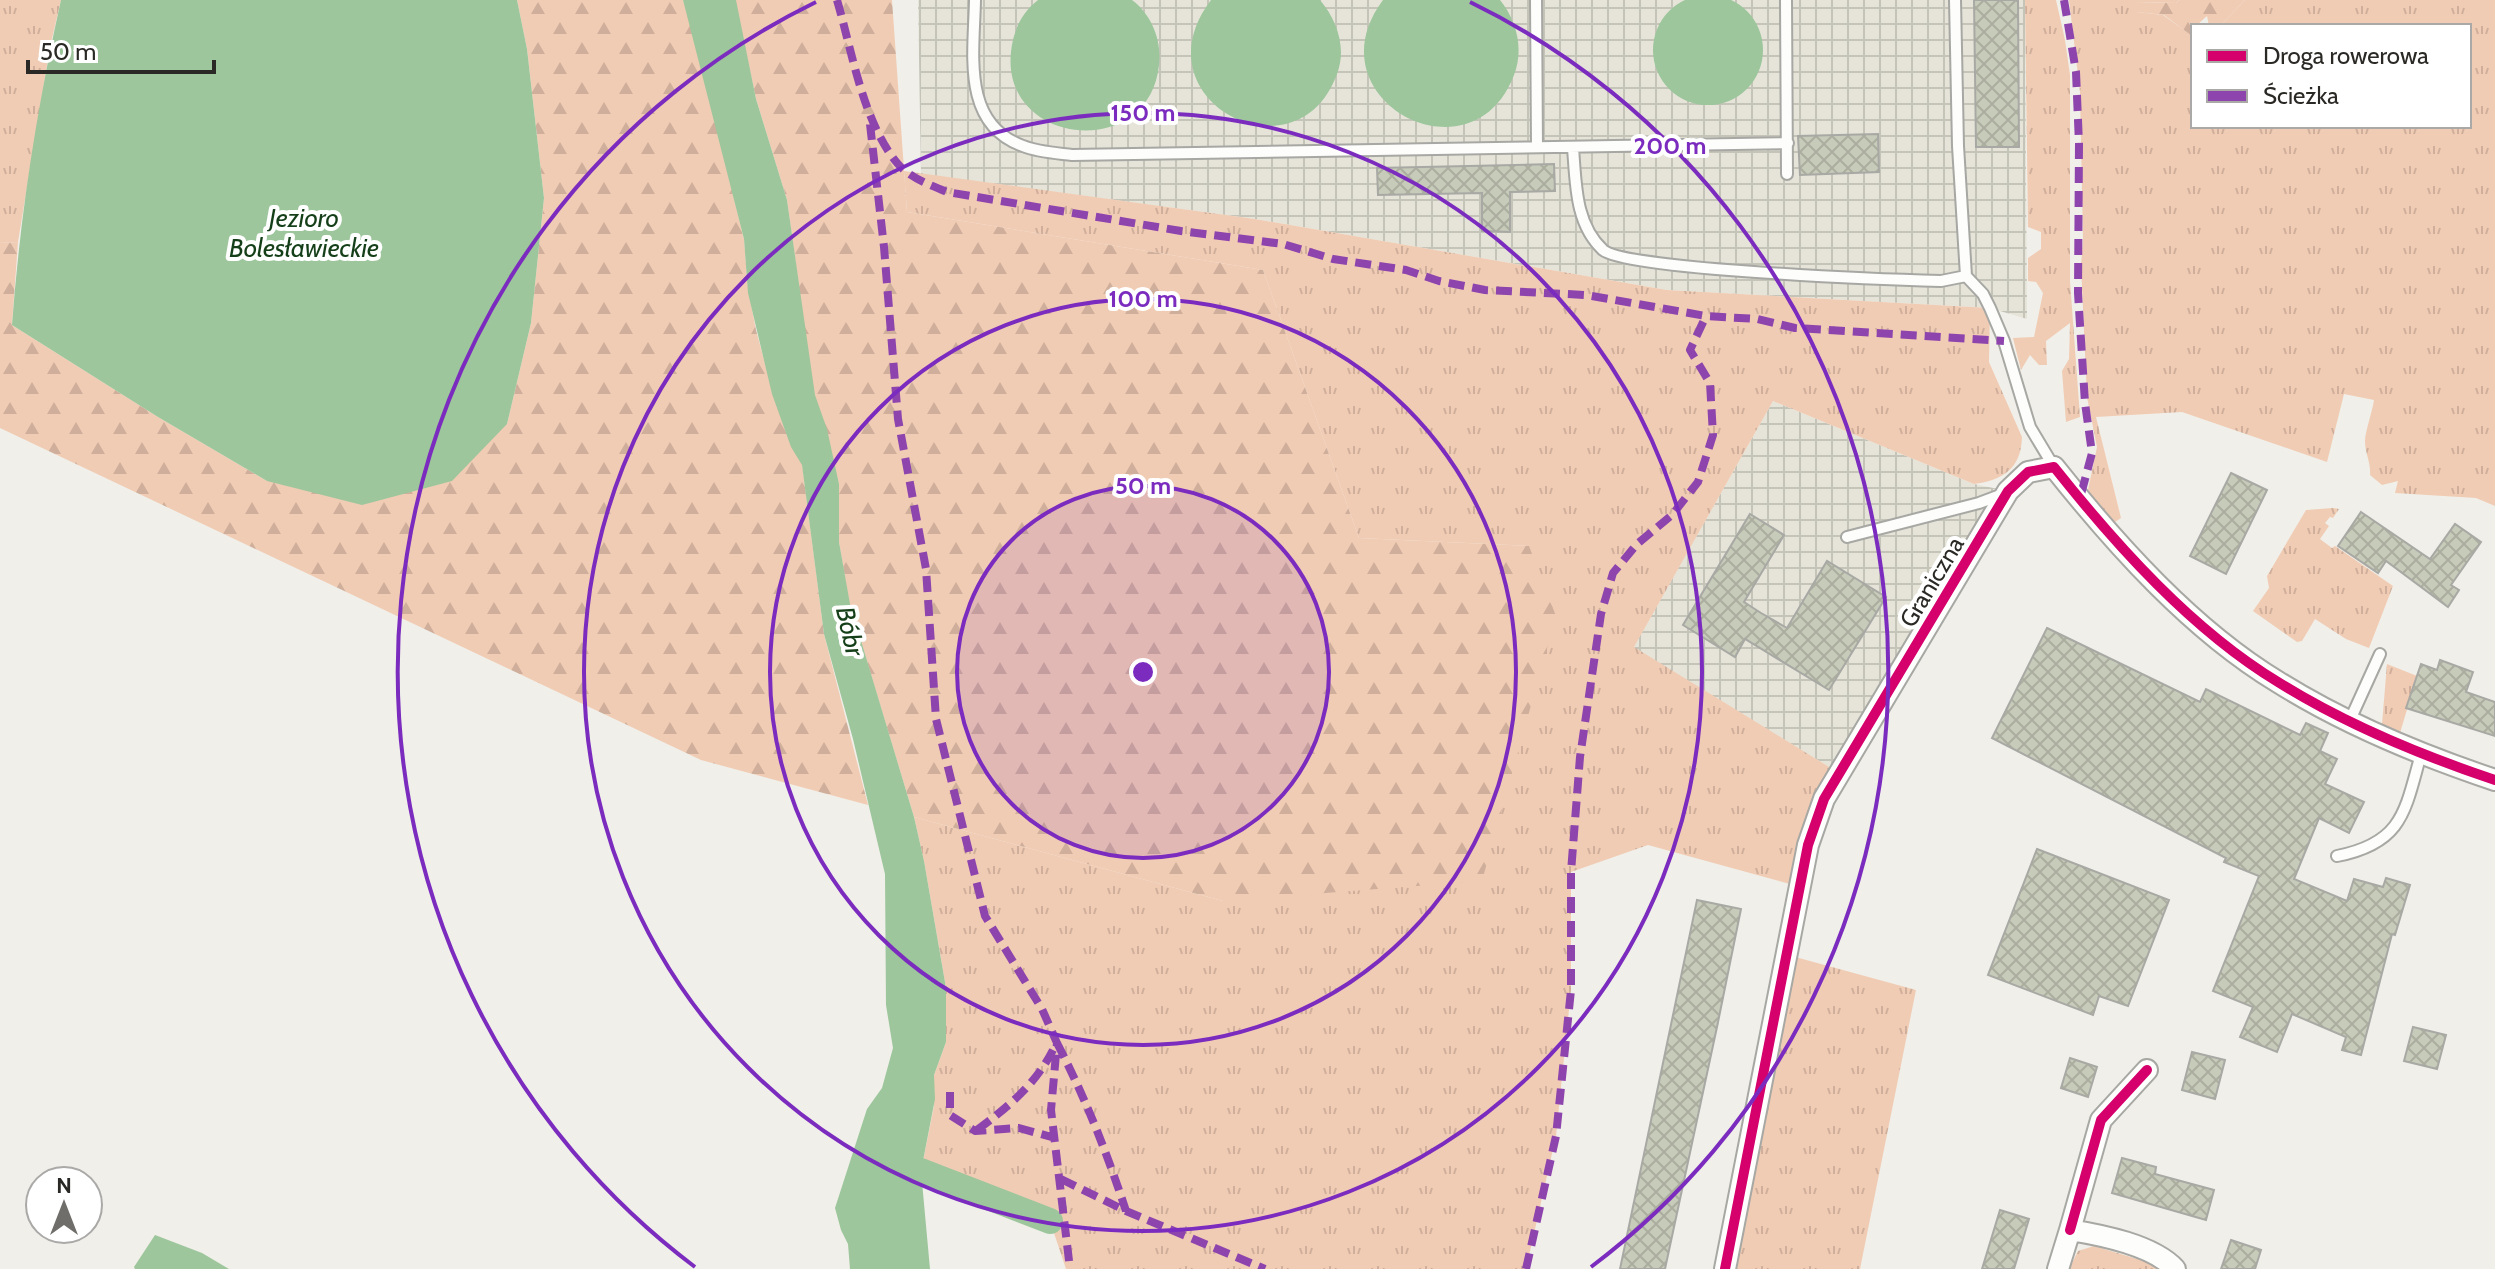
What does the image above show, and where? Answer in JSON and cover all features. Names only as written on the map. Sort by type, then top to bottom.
[{"type":"street","name":"Graniczna","points":[[1725,1269],[1808,845],[1824,799],[2008,491],[2028,472],[2054,467]]},
{"type":"street","points":[[2054,467],[2121,545],[2219,640],[2278,682],[2421,754],[2495,780]]},
{"type":"street","points":[[2058,1269],[2101,1120],[2147,1070]]},
{"type":"street","points":[[2070,1230],[2101,1235],[2165,1258],[2175,1269]]},
{"type":"lane","points":[[975,0],[974,87],[988,122],[1004,137],[1025,147],[1072,155],[1788,143]]},
{"type":"lane","points":[[1536,0],[1537,147]]},
{"type":"lane","points":[[1786,0],[1787,174]]},
{"type":"lane","points":[[1955,0],[1958,146],[1966,276],[1983,294],[1990,308],[2008,351],[2030,427],[2054,467]]},
{"type":"lane","points":[[1573,148],[1577,198],[1587,231],[1606,253],[1643,260],[1789,275],[1915,281],[1941,281],[1966,276]]},
{"type":"lane","points":[[1847,537],[1979,503],[2008,491]]},
{"type":"lane","points":[[2350,720],[2380,654]]},
{"type":"lane","points":[[2337,856],[2363,851],[2382,840],[2400,821],[2421,754]]},
{"type":"shaded area","points":[[918,0],[2025,0],[2027,319],[1990,308],[1667,290],[1255,219],[921,174]]},
{"type":"shaded area","points":[[1773,401],[1974,484],[2008,491],[1839,773],[1633,648]]},
{"type":"green space","points":[[0,0],[61,0],[50,47],[18,242],[0,243]]},
{"type":"green space","points":[[517,0],[683,0],[744,239],[748,288],[756,330],[773,393],[802,463],[824,634],[868,805],[701,760],[0,428],[0,243],[18,242],[12,325],[267,481],[507,424],[531,323],[544,198],[527,49]]},
{"type":"green space","points":[[735,0],[892,0],[907,212],[1263,270],[1359,538],[1529,546],[1556,616],[1482,881],[1223,901],[914,817],[849,602],[839,542],[839,484],[814,396],[787,200],[756,99]]},
{"type":"green space","points":[[2025,0],[2056,0],[2070,75],[2070,281],[2080,417],[2066,422],[2062,371],[2069,359],[2070,323],[2046,341],[2047,365],[2039,365],[2030,355],[2021,370],[2013,338],[2034,337],[2043,293],[2036,282],[2028,281],[2028,258],[2041,249],[2041,232],[2028,227]]},
{"type":"green space","points":[[2069,0],[2179,0],[2176,3],[2137,2],[2137,12],[2163,15],[2187,32],[2191,29],[2191,128],[2471,128],[2471,24],[2222,24],[2245,0],[2495,0],[2495,506],[2476,498],[2395,493],[2398,481],[2382,485],[2370,475],[2365,446],[2374,400],[2344,394],[2327,462],[2182,412],[2096,417],[2121,518],[2115,522],[2091,498],[2088,490],[2097,447],[2087,397],[2081,265],[2080,92]]},
{"type":"green space","points":[[2179,0],[2245,0],[2222,24],[2209,24],[2207,16],[2198,24],[2191,24],[2188,33],[2164,15],[2137,12],[2136,2],[2176,3]]},
{"type":"green space","points":[[904,171],[1255,219],[1667,290],[1990,308],[1989,362],[2022,437],[2018,457],[2008,471],[2002,476],[1974,484],[1773,401],[1634,647],[1839,773],[1801,887],[1648,845],[1571,872],[1571,990],[1556,1136],[1526,1269],[1066,1269],[1050,1221],[921,1171],[934,1106],[934,1075],[946,1042],[946,988],[914,817],[1223,901],[1529,546],[1359,538],[1263,270],[907,212]]},
{"type":"green space","points":[[2339,509],[2325,523],[2329,526],[2320,539],[2393,586],[2369,648],[2346,639],[2315,619],[2302,641],[2297,642],[2253,611],[2269,588],[2267,576],[2306,510]]},
{"type":"green space","points":[[2387,664],[2417,676],[2400,733],[2382,724]]},
{"type":"green space","points":[[1788,955],[1916,990],[1860,1269],[1725,1269]]},
{"type":"green space","points":[[2094,1246],[2162,1269],[2069,1269],[2078,1251]]},
{"type":"water","points":[[1687,-1],[1729,-1],[1747,11],[1762,39],[1762,61],[1754,80],[1738,96],[1719,104],[1697,104],[1678,96],[1662,80],[1654,61],[1657,29],[1669,11]]},
{"type":"water","name":"Jezioro Bolesławieckie","points":[[61,0],[517,0],[527,49],[544,198],[531,323],[507,424],[452,481],[362,505],[267,481],[12,325],[30,162]]},
{"type":"water","name":"Bóbr","points":[[683,0],[736,0],[756,99],[787,200],[815,395],[827,429],[839,484],[839,542],[850,604],[914,817],[924,861],[946,988],[946,1042],[934,1075],[935,1099],[921,1171],[930,1269],[850,1269],[848,1244],[835,1208],[867,1109],[882,1088],[893,1048],[886,1005],[885,874],[824,634],[802,465],[791,447],[772,394],[748,293],[744,239]]},
{"type":"water","points":[[1038,0],[1132,0],[1145,13],[1157,38],[1159,65],[1149,96],[1130,117],[1105,128],[1078,130],[1051,123],[1028,107],[1014,84],[1011,52],[1019,23]]},
{"type":"water","points":[[1211,0],[1320,0],[1339,35],[1341,54],[1337,74],[1317,107],[1290,123],[1260,125],[1230,116],[1207,96],[1193,69],[1193,36]]},
{"type":"water","points":[[1383,0],[1500,0],[1515,26],[1518,55],[1514,75],[1493,108],[1465,124],[1435,126],[1405,116],[1381,97],[1366,69],[1366,36]]},
{"type":"water","points":[[155,1235],[202,1253],[229,1269],[135,1269]]},
{"type":"building","points":[[1974,0],[2018,0],[2019,147],[1976,147]]},
{"type":"building","points":[[1878,134],[1879,172],[1800,175],[1798,136]]},
{"type":"building","points":[[1554,164],[1555,191],[1510,192],[1510,232],[1482,231],[1482,193],[1378,195],[1377,168]]},
{"type":"building","points":[[2231,473],[2267,490],[2226,574],[2190,556]]},
{"type":"building","points":[[2361,512],[2430,559],[2455,524],[2481,542],[2451,585],[2459,590],[2448,607],[2386,561],[2378,573],[2338,546]]},
{"type":"building","points":[[1750,514],[1784,535],[1744,602],[1761,613],[1787,628],[1827,561],[1886,597],[1829,690],[1745,639],[1735,657],[1683,625]]},
{"type":"building","points":[[2047,628],[2200,702],[2206,689],[2300,735],[2306,723],[2328,733],[2320,751],[2337,759],[2325,784],[2364,802],[2349,833],[2319,818],[2294,879],[2347,901],[2354,879],[2383,887],[2386,878],[2410,885],[2395,935],[2392,934],[2361,1055],[2342,1050],[2346,1037],[2292,1014],[2277,1052],[2240,1037],[2253,1007],[2213,991],[2259,876],[2224,862],[2226,858],[1992,738]]},
{"type":"building","points":[[2440,660],[2473,672],[2466,692],[2495,702],[2495,736],[2406,708],[2421,664],[2437,670]]},
{"type":"building","points":[[2037,849],[2169,900],[2128,1006],[2099,996],[2093,1015],[1988,975]]},
{"type":"building","points":[[1697,900],[1741,909],[1717,1027],[1665,1269],[1620,1269]]},
{"type":"building","points":[[2413,1027],[2446,1035],[2437,1069],[2404,1061]]},
{"type":"building","points":[[2192,1052],[2225,1060],[2215,1099],[2182,1090]]},
{"type":"building","points":[[2070,1058],[2097,1067],[2088,1097],[2061,1088]]},
{"type":"building","points":[[2122,1158],[2156,1167],[2155,1174],[2214,1190],[2206,1220],[2112,1193]]},
{"type":"building","points":[[2000,1210],[2029,1219],[2014,1269],[1982,1269]]},
{"type":"building","points":[[2231,1240],[2261,1250],[2255,1269],[2221,1269]]},
{"type":"waterway","points":[[921,1171],[1050,1221]]},
{"type":"marked path","points":[[837,0],[867,108],[886,147],[908,173],[947,192],[1181,231],[1283,244],[1333,259],[1406,270],[1439,281],[1485,290],[1586,295],[1706,316],[1757,319],[1795,328],[2004,341]]},
{"type":"marked path","points":[[2064,0],[2076,72],[2078,293],[2085,403],[2092,453],[2080,498]]},
{"type":"marked path","points":[[870,124],[898,419],[926,569],[936,719],[985,916],[1042,1009],[1057,1043],[1051,1110],[1070,1269]]},
{"type":"marked path","points":[[1526,1269],[1556,1136],[1571,990],[1571,872],[1580,757],[1601,614],[1613,573],[1637,544],[1672,515],[1698,482],[1713,435],[1710,383],[1690,350],[1706,316]]},
{"type":"marked path","points":[[1057,1043],[1095,1126],[1126,1211]]},
{"type":"marked path","points":[[977,1130],[1020,1094],[1038,1074],[1053,1050]]},
{"type":"marked path","points":[[950,1092],[950,1115],[975,1131],[1019,1128],[1055,1138]]},
{"type":"marked path","points":[[1061,1179],[1126,1211],[1265,1269]]},
{"type":"cycle path","points":[[1725,1269],[1808,845],[1824,799],[2008,491],[2028,472],[2054,467],[2129,556],[2186,612],[2246,661],[2330,712],[2439,760],[2495,780]]},
{"type":"cycle path","points":[[2070,1230],[2101,1120],[2147,1070]]}]
